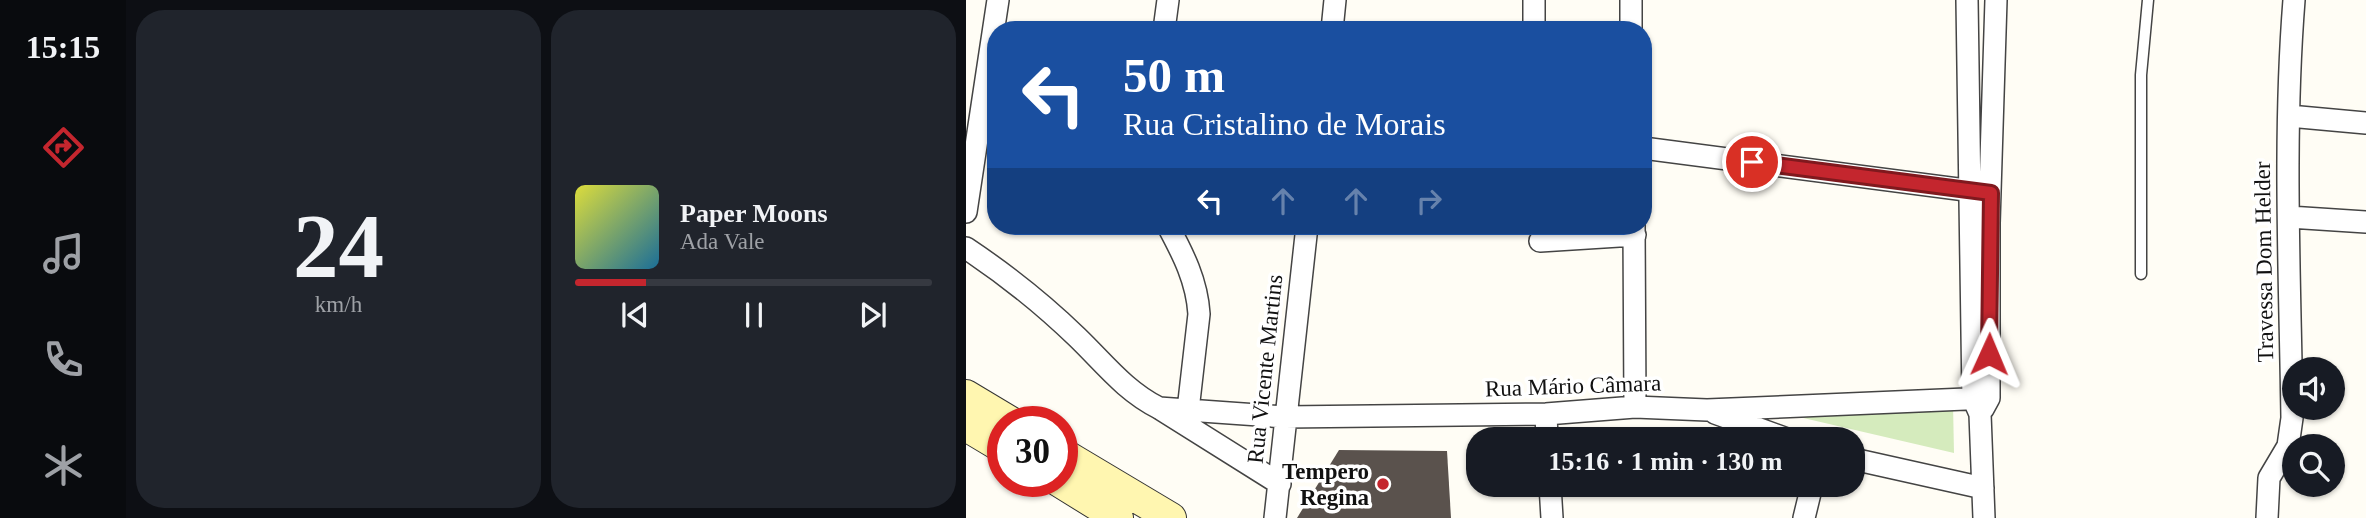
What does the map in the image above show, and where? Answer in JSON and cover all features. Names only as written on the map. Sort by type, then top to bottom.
[{"type":"main road","points":[[966,395],[987,408]]},
{"type":"main road","points":[[966,426],[987,438]]},
{"type":"main road","points":[[1078,463],[1171,518]]},
{"type":"main road","points":[[1078,493],[1118,518]]},
{"type":"street","points":[[995,21],[998,0]]},
{"type":"street","points":[[1165,21],[1168,0]]},
{"type":"street","points":[[1333,21],[1335,0]]},
{"type":"street","points":[[1534,0],[1534,21]]},
{"type":"street","points":[[1631,0],[1631,21]]},
{"type":"street","points":[[1967,0],[1969,191],[1981,403],[1984,518]]},
{"type":"street","points":[[1981,403],[1991,193],[1996,0]]},
{"type":"street","name":"Travessa Dom Helder","points":[[2267,518],[2269,478],[2288,446],[2292,426],[2289,116],[2294,0]]},
{"type":"street","points":[[966,212],[987,73]]},
{"type":"street","points":[[2289,116],[2366,123]]},
{"type":"street","points":[[1652,149],[1991,193]]},
{"type":"street","points":[[2289,217],[2366,222]]},
{"type":"street","points":[[1172,235],[1194,280],[1198,298],[1199,314],[1188,410]]},
{"type":"street","name":"Rua Vicente Martins","points":[[1275,518],[1306,235]]},
{"type":"street","points":[[1540,241],[1591,235]]},
{"type":"street","points":[[1634,235],[1634,407]]},
{"type":"street","name":"Rua Mário Câmara","points":[[966,248],[996,268],[1075,335],[1139,398],[1280,484]]},
{"type":"street","name":"Rua Mário Câmara","points":[[1159,408],[1285,418],[1546,414],[1634,407],[1707,410],[1981,403]]},
{"type":"street","points":[[1707,410],[1754,427]]},
{"type":"street","points":[[1546,414],[1547,427]]},
{"type":"street","points":[[1865,462],[1983,488]]},
{"type":"street","points":[[1551,497],[1552,518]]},
{"type":"street","points":[[1804,518],[1809,497]]},
{"type":"lane","points":[[2141,274],[2141,75],[2148,0]]},
{"type":"green space","points":[[1953,404],[1954,453],[1865,432],[1865,427],[1842,427],[1799,417]]},
{"type":"building","name":"Tempero Regina","points":[[1339,450],[1447,451],[1451,518],[1297,518]]},
{"type":"place","name":"Tempero Regina","points":[[1383,484]]},
{"type":"route","points":[[1752,162],[1991,193],[1989,354]]}]
